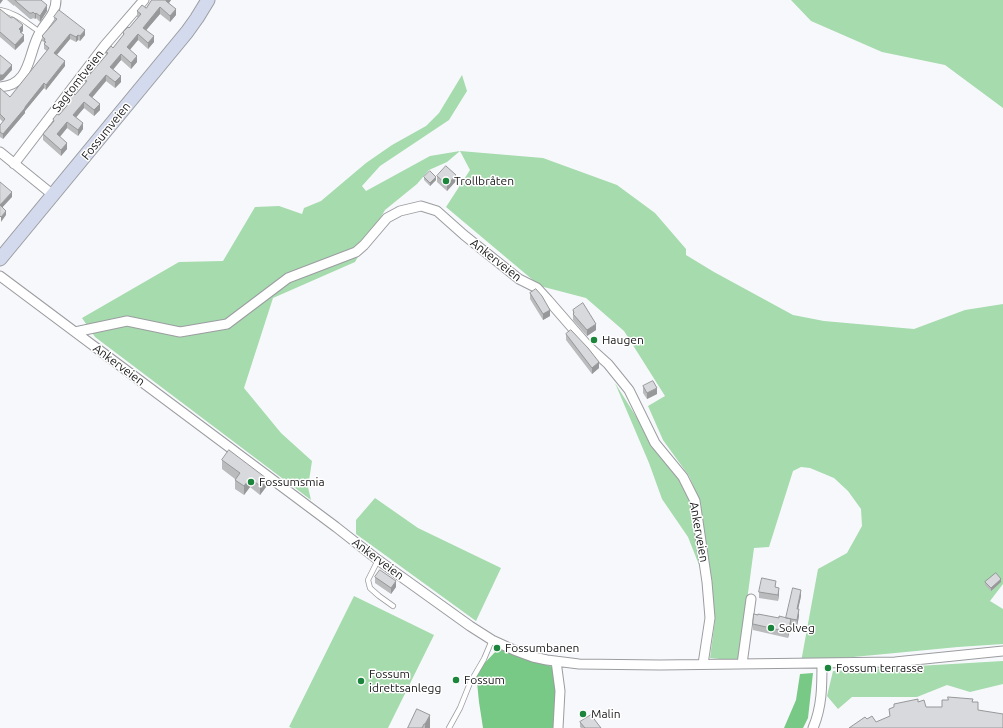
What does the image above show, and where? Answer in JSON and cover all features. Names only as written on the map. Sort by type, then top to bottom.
[{"type":"street","name":"Sagtomtveien","points":[[14,164],[105,45],[144,0]]},
{"type":"street","name":"Fossumveien","points":[[0,259],[187,32],[208,0]]},
{"type":"street","points":[[0,87],[12,85],[24,73],[31,59],[34,46],[40,32],[55,4]]},
{"type":"street","points":[[0,152],[53,195]]},
{"type":"street","name":"Ankerveien","points":[[75,332],[127,321],[180,332],[227,324],[288,278],[356,252],[387,218],[393,214],[421,206],[437,210],[464,235],[519,279],[537,288],[588,346],[608,364],[629,390],[656,443],[683,477],[695,501],[707,582],[710,618],[703,664]]},
{"type":"street","name":"Ankerveien","points":[[0,276],[378,560],[470,626],[492,640],[519,652],[534,657],[579,664],[660,665],[895,662],[1003,651]]},
{"type":"street","points":[[742,664],[751,599]]},
{"type":"street","points":[[556,661],[560,691],[558,728]]},
{"type":"street","points":[[812,728],[819,712],[822,697],[822,663]]},
{"type":"lane","points":[[0,10],[16,15],[40,32]]},
{"type":"lane","points":[[378,560],[368,580],[370,588],[393,606]]},
{"type":"lane","points":[[449,728],[492,640]]},
{"type":"green space","points":[[791,0],[1003,0],[1003,108],[945,65],[882,52],[811,21]]},
{"type":"green space","points":[[462,75],[467,91],[449,120],[380,166],[362,186],[366,191],[430,156],[460,151],[447,162],[429,170],[417,184],[385,210],[355,262],[273,298],[244,388],[281,433],[312,461],[308,487],[311,500],[95,337],[82,318],[179,262],[223,261],[255,207],[279,206],[302,214],[304,208],[321,201],[366,163],[392,145],[426,126],[439,113]]},
{"type":"green space","points":[[460,151],[543,158],[617,185],[655,213],[686,249],[686,255],[793,315],[824,321],[914,329],[965,310],[1003,304],[1003,584],[990,601],[1003,609],[1003,644],[801,662],[818,569],[847,553],[862,526],[861,509],[848,491],[834,478],[810,468],[801,467],[793,471],[769,547],[754,548],[739,661],[710,658],[715,620],[700,501],[689,476],[663,440],[648,406],[665,396],[624,331],[586,298],[540,286],[446,207],[470,170]]},
{"type":"green space","points":[[615,383],[654,445],[681,481],[692,503],[703,575],[688,537],[662,499],[649,463]]},
{"type":"green space","points":[[375,498],[418,528],[501,568],[476,621],[356,534],[356,520]]},
{"type":"green space","name":"Fossum idrettsanlegg","points":[[354,596],[434,635],[388,728],[289,727]]},
{"type":"green space","points":[[498,649],[553,667],[558,695],[555,728],[483,728],[476,672]]},
{"type":"green space","points":[[1003,661],[1003,684],[970,692],[947,685],[917,697],[852,697],[838,709],[827,696],[833,671]]},
{"type":"green space","points":[[813,673],[808,718],[803,728],[784,728],[796,700],[800,674]]},
{"type":"building","points":[[15,0],[41,0],[47,5],[40,16],[33,12],[30,13]]},
{"type":"building","points":[[152,0],[166,0],[176,9],[170,16],[160,7],[143,28],[154,36],[148,43],[138,34],[127,47],[137,56],[131,63],[121,54],[110,67],[121,76],[115,82],[106,75],[89,95],[100,104],[94,110],[84,102],[73,115],[83,123],[78,130],[67,122],[57,134],[67,143],[61,150],[43,134],[54,121],[53,119],[57,114],[59,115],[71,101],[69,100],[87,81],[85,80],[108,53],[106,52],[111,46],[113,48],[124,34],[123,32],[128,27],[129,28],[141,14],[137,11],[142,5],[146,8]]},
{"type":"building","points":[[0,9],[23,25],[19,29],[24,35],[15,45],[0,32]]},
{"type":"building","points":[[59,10],[85,30],[80,36],[78,35],[76,37],[70,34],[54,53],[65,61],[46,85],[44,83],[3,134],[0,132],[0,125],[5,119],[0,114],[0,88],[10,97],[49,48],[44,44],[46,42],[42,36],[57,19],[54,17]]},
{"type":"building","points":[[0,55],[12,65],[3,75],[0,75]]},
{"type":"building","points":[[446,166],[456,175],[447,185],[437,176]]},
{"type":"building","points":[[430,171],[436,177],[430,183],[424,177]]},
{"type":"building","points":[[0,182],[12,192],[0,205]]},
{"type":"building","points":[[0,205],[6,211],[1,217],[0,216]]},
{"type":"building","points":[[536,289],[550,310],[543,314],[530,293]]},
{"type":"building","points":[[583,303],[596,324],[587,330],[573,314],[573,310]]},
{"type":"building","points":[[571,330],[599,362],[592,368],[566,334]]},
{"type":"building","points":[[653,381],[657,388],[647,393],[643,386]]},
{"type":"building","points":[[229,450],[266,478],[260,486],[250,478],[244,486],[235,480],[240,473],[222,460]]},
{"type":"building","points":[[380,570],[396,581],[391,588],[375,577]]},
{"type":"building","points":[[996,573],[1001,579],[991,588],[985,582]]},
{"type":"building","points":[[762,578],[776,581],[775,587],[779,588],[778,595],[759,592]]},
{"type":"building","points":[[793,588],[801,590],[797,609],[799,609],[797,620],[786,618]]},
{"type":"building","points":[[754,614],[779,618],[779,616],[791,619],[788,632],[753,624]]},
{"type":"building","points":[[948,697],[973,699],[972,702],[978,702],[978,710],[1003,714],[1003,728],[849,728],[865,717],[867,719],[872,716],[876,722],[890,716],[889,709],[894,707],[894,704],[918,699],[918,702],[924,700],[926,707],[942,707],[942,700],[948,700]]},
{"type":"building","points":[[417,709],[430,715],[422,728],[408,728]]},
{"type":"building","points":[[591,715],[601,728],[585,728],[580,722]]},
{"type":"place","name":"Trollbråten","points":[[446,181]]},
{"type":"place","name":"Haugen","points":[[594,340]]},
{"type":"place","name":"Fossumsmia","points":[[251,482]]},
{"type":"place","name":"Solveg","points":[[771,628]]},
{"type":"place","name":"Fossumbanen","points":[[497,648]]},
{"type":"place","name":"Fossum terrasse","points":[[828,668]]},
{"type":"place","name":"Fossum","points":[[456,680]]},
{"type":"place","name":"Fossum idrettsanlegg","points":[[361,681]]},
{"type":"place","name":"Malin","points":[[583,714]]}]
